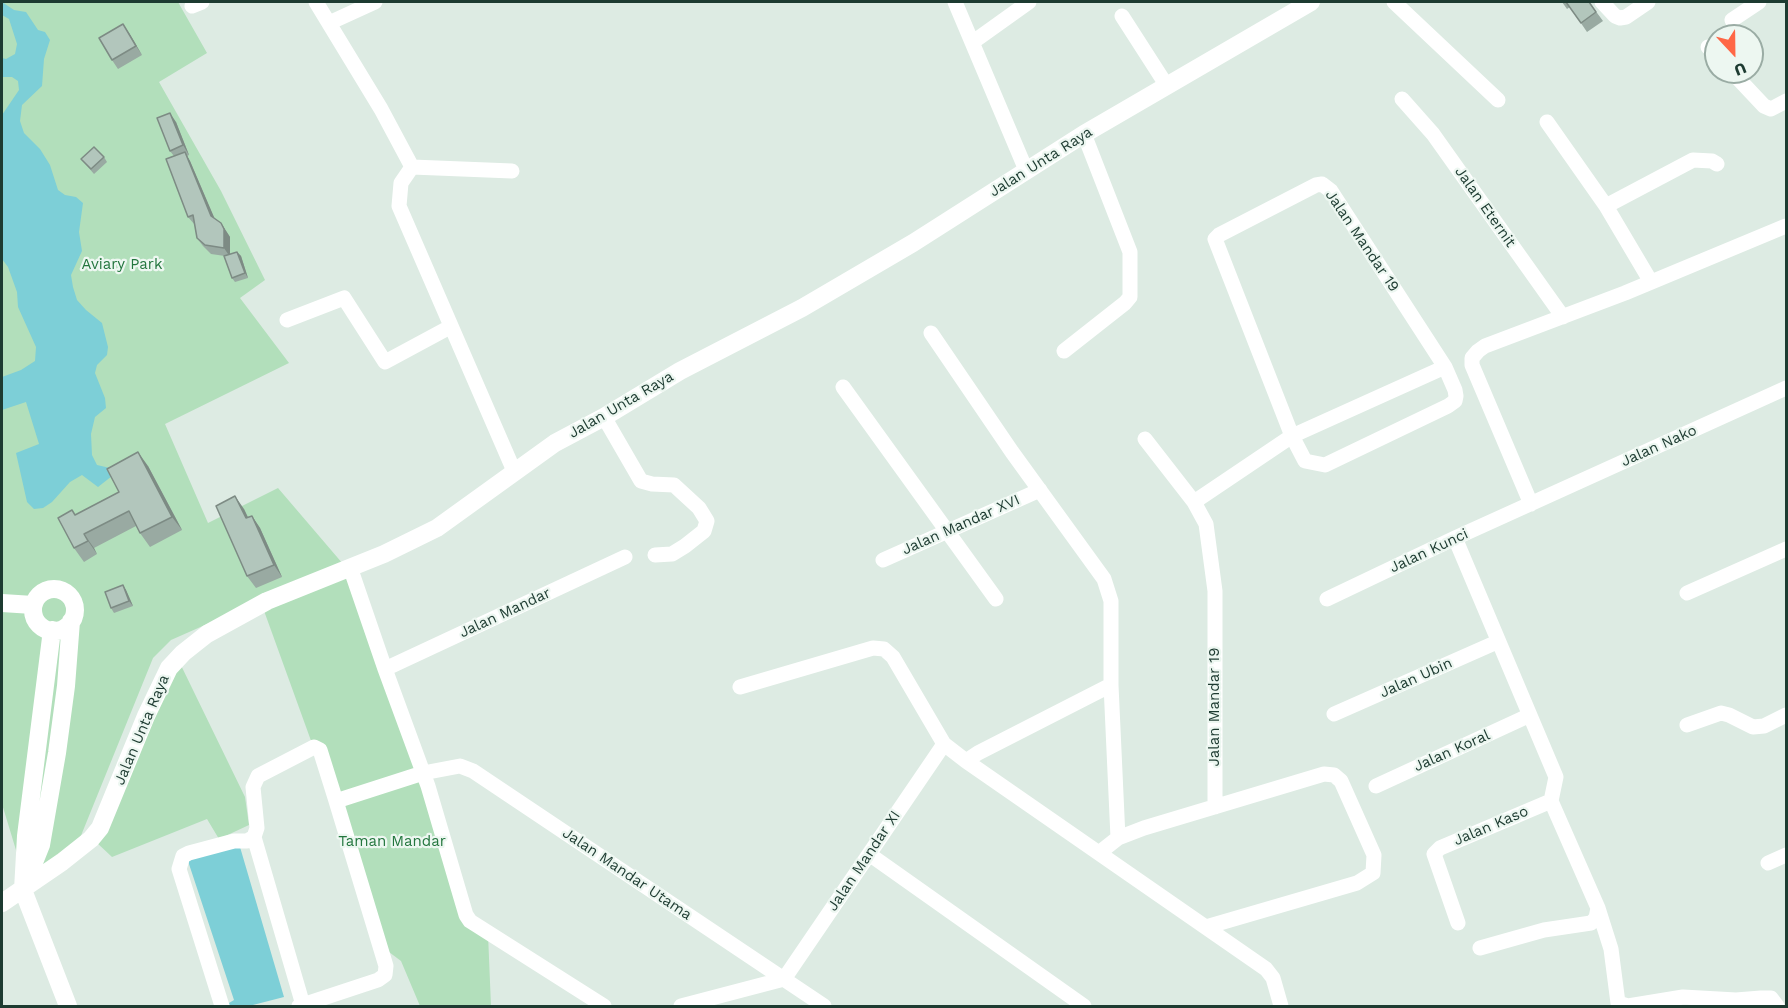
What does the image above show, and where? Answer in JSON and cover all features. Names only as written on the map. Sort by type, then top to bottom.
[{"type":"street","points":[[316,2],[381,109],[412,167]]},
{"type":"street","points":[[328,23],[375,2]]},
{"type":"street","points":[[955,2],[974,42],[1026,170]]},
{"type":"street","points":[[974,42],[1029,2]]},
{"type":"street","name":"Jalan Unta Raya","points":[[2,903],[77,851],[100,828],[157,691],[169,669],[183,653],[207,634],[249,609],[384,554],[437,528],[555,443],[604,417],[680,370],[802,308],[913,243],[1084,134],[1311,2]]},
{"type":"street","points":[[1394,2],[1498,100]]},
{"type":"street","points":[[1602,2],[1614,16],[1620,18],[1626,17],[1648,2]]},
{"type":"street","points":[[1732,20],[1759,2]]},
{"type":"street","points":[[1122,16],[1167,86]]},
{"type":"street","points":[[1743,84],[1764,106],[1771,109],[1786,101]]},
{"type":"street","name":"Jalan Eternit","points":[[1402,99],[1433,134],[1563,317]]},
{"type":"street","points":[[1547,122],[1606,206],[1651,282]]},
{"type":"street","points":[[1064,351],[1130,297],[1130,252],[1084,134]]},
{"type":"street","points":[[1606,206],[1693,160],[1712,161],[1717,164]]},
{"type":"street","points":[[412,167],[512,171]]},
{"type":"street","points":[[412,167],[401,183],[399,206],[514,471]]},
{"type":"street","name":"Jalan Mandar 19","points":[[1322,184],[1331,190],[1445,367],[1455,390],[1455,401],[1325,465],[1305,461],[1292,436],[1215,239],[1316,185],[1322,184]]},
{"type":"street","points":[[1531,504],[1472,365],[1472,358],[1485,346],[1651,282],[1786,226]]},
{"type":"street","points":[[287,320],[344,298],[386,362],[450,327]]},
{"type":"street","points":[[931,333],[1104,579],[1111,601],[1111,685],[1118,838]]},
{"type":"street","points":[[1194,502],[1292,436],[1445,367]]},
{"type":"street","points":[[843,387],[996,598]]},
{"type":"street","name":"Jalan Nako","points":[[1531,504],[1786,388]]},
{"type":"street","points":[[604,417],[641,481],[674,485],[699,508],[706,521],[704,531],[685,546],[672,554],[655,555]]},
{"type":"street","name":"Jalan Mandar 19","points":[[1145,439],[1194,502],[1206,524],[1215,591],[1215,807]]},
{"type":"street","name":"Jalan Mandar XVI","points":[[883,561],[947,530],[1040,490]]},
{"type":"street","name":"Jalan Kunci","points":[[1327,599],[1531,504]]},
{"type":"street","points":[[1455,538],[1528,716],[1556,777],[1551,801],[1598,908],[1611,949],[1618,1003],[1628,1006],[1683,997],[1736,1000],[1771,998],[1777,1006]]},
{"type":"street","points":[[1687,593],[1786,549]]},
{"type":"street","name":"Jalan Mandar","points":[[385,669],[625,557]]},
{"type":"street","points":[[350,567],[423,773],[468,918],[604,1006]]},
{"type":"street","points":[[23,890],[41,845],[66,686],[71,621],[74,614],[72,600],[62,591],[55,589],[41,593],[33,605],[33,612],[39,625],[52,630],[66,626],[71,621]]},
{"type":"street","points":[[2,603],[33,605]]},
{"type":"street","points":[[52,630],[26,836],[23,890],[68,1006]]},
{"type":"street","name":"Jalan Ubin","points":[[1334,714],[1497,642]]},
{"type":"street","points":[[740,687],[873,648],[884,649],[893,657],[944,744],[1271,973],[1281,1006]]},
{"type":"street","points":[[966,761],[1111,685]]},
{"type":"street","points":[[1687,725],[1721,713],[1754,727],[1764,726],[1786,715]]},
{"type":"street","name":"Jalan Koral","points":[[1376,786],[1528,716]]},
{"type":"street","name":"Jalan Mandar XI","points":[[784,979],[944,744]]},
{"type":"street","points":[[314,747],[320,750],[336,801],[386,966],[386,975],[378,980],[301,1006],[254,837],[257,828],[253,787],[258,776],[314,747]]},
{"type":"street","name":"Jalan Mandar Utama","points":[[336,801],[423,773],[460,766],[472,771],[824,1006]]},
{"type":"street","points":[[1099,853],[1118,838],[1324,774],[1334,775],[1341,781],[1374,855],[1373,873],[1357,883],[1206,927]]},
{"type":"street","name":"Jalan Kaso","points":[[1458,923],[1434,854],[1440,848],[1551,801]]},
{"type":"street","points":[[222,1006],[179,869],[183,856],[189,853],[234,841],[247,841],[254,837]]},
{"type":"street","points":[[868,854],[1084,1006]]},
{"type":"street","points":[[1768,863],[1786,855]]},
{"type":"street","points":[[1480,948],[1544,930],[1591,923],[1596,918],[1598,908]]},
{"type":"street","points":[[681,1006],[784,979]]},
{"type":"green space","name":"Aviary Park","points":[[2,2],[178,2],[207,53],[159,82],[221,191],[265,280],[240,298],[289,363],[165,424],[208,523],[278,488],[343,564],[171,640],[153,658],[78,843],[26,883],[2,804]]},
{"type":"green space","name":"Taman Mandar","points":[[346,565],[417,773],[331,796],[263,608]]},
{"type":"green space","points":[[175,653],[245,797],[249,825],[219,839],[207,819],[112,857],[95,841]]},
{"type":"green space","name":"Taman Mandar","points":[[418,774],[462,918],[488,934],[491,1006],[420,1006],[401,961],[377,943],[331,799]]},
{"type":"water","points":[[2,2],[14,10],[26,12],[38,30],[45,32],[50,40],[44,59],[42,86],[22,105],[20,121],[24,133],[40,149],[50,165],[58,190],[65,195],[76,197],[83,203],[79,232],[82,251],[71,275],[73,287],[77,300],[102,323],[108,347],[107,355],[97,365],[95,373],[105,398],[106,408],[95,417],[91,434],[92,455],[97,465],[110,468],[112,476],[98,487],[82,475],[70,482],[52,502],[43,508],[34,509],[27,502],[16,453],[39,444],[26,402],[2,410],[2,377],[21,370],[35,361],[36,347],[18,307],[17,292],[8,267],[2,259],[2,115],[19,90],[18,81],[12,77],[2,77],[2,58],[6,59],[15,54],[17,44],[9,19],[2,15]]},
{"type":"water","points":[[240,847],[284,997],[249,1006],[230,1006],[229,1003],[234,1000],[187,858]]},
{"type":"building","points":[[1566,2],[1589,2],[1596,12],[1581,23]]},
{"type":"building","points":[[123,24],[136,46],[112,60],[99,38]]},
{"type":"building","points":[[170,113],[183,145],[170,151],[157,118]]},
{"type":"building","points":[[94,147],[104,157],[91,169],[81,159]]},
{"type":"building","points":[[185,152],[211,216],[221,223],[224,229],[224,248],[205,245],[197,238],[193,215],[188,217],[166,159]]},
{"type":"building","points":[[237,252],[245,273],[232,278],[224,256]]},
{"type":"building","points":[[138,452],[172,517],[140,533],[129,511],[84,534],[88,541],[74,548],[58,518],[72,510],[75,515],[119,492],[107,469]]},
{"type":"building","points":[[235,496],[246,518],[252,516],[274,565],[247,576],[216,506]]},
{"type":"building","points":[[123,585],[129,601],[111,608],[105,592]]}]
